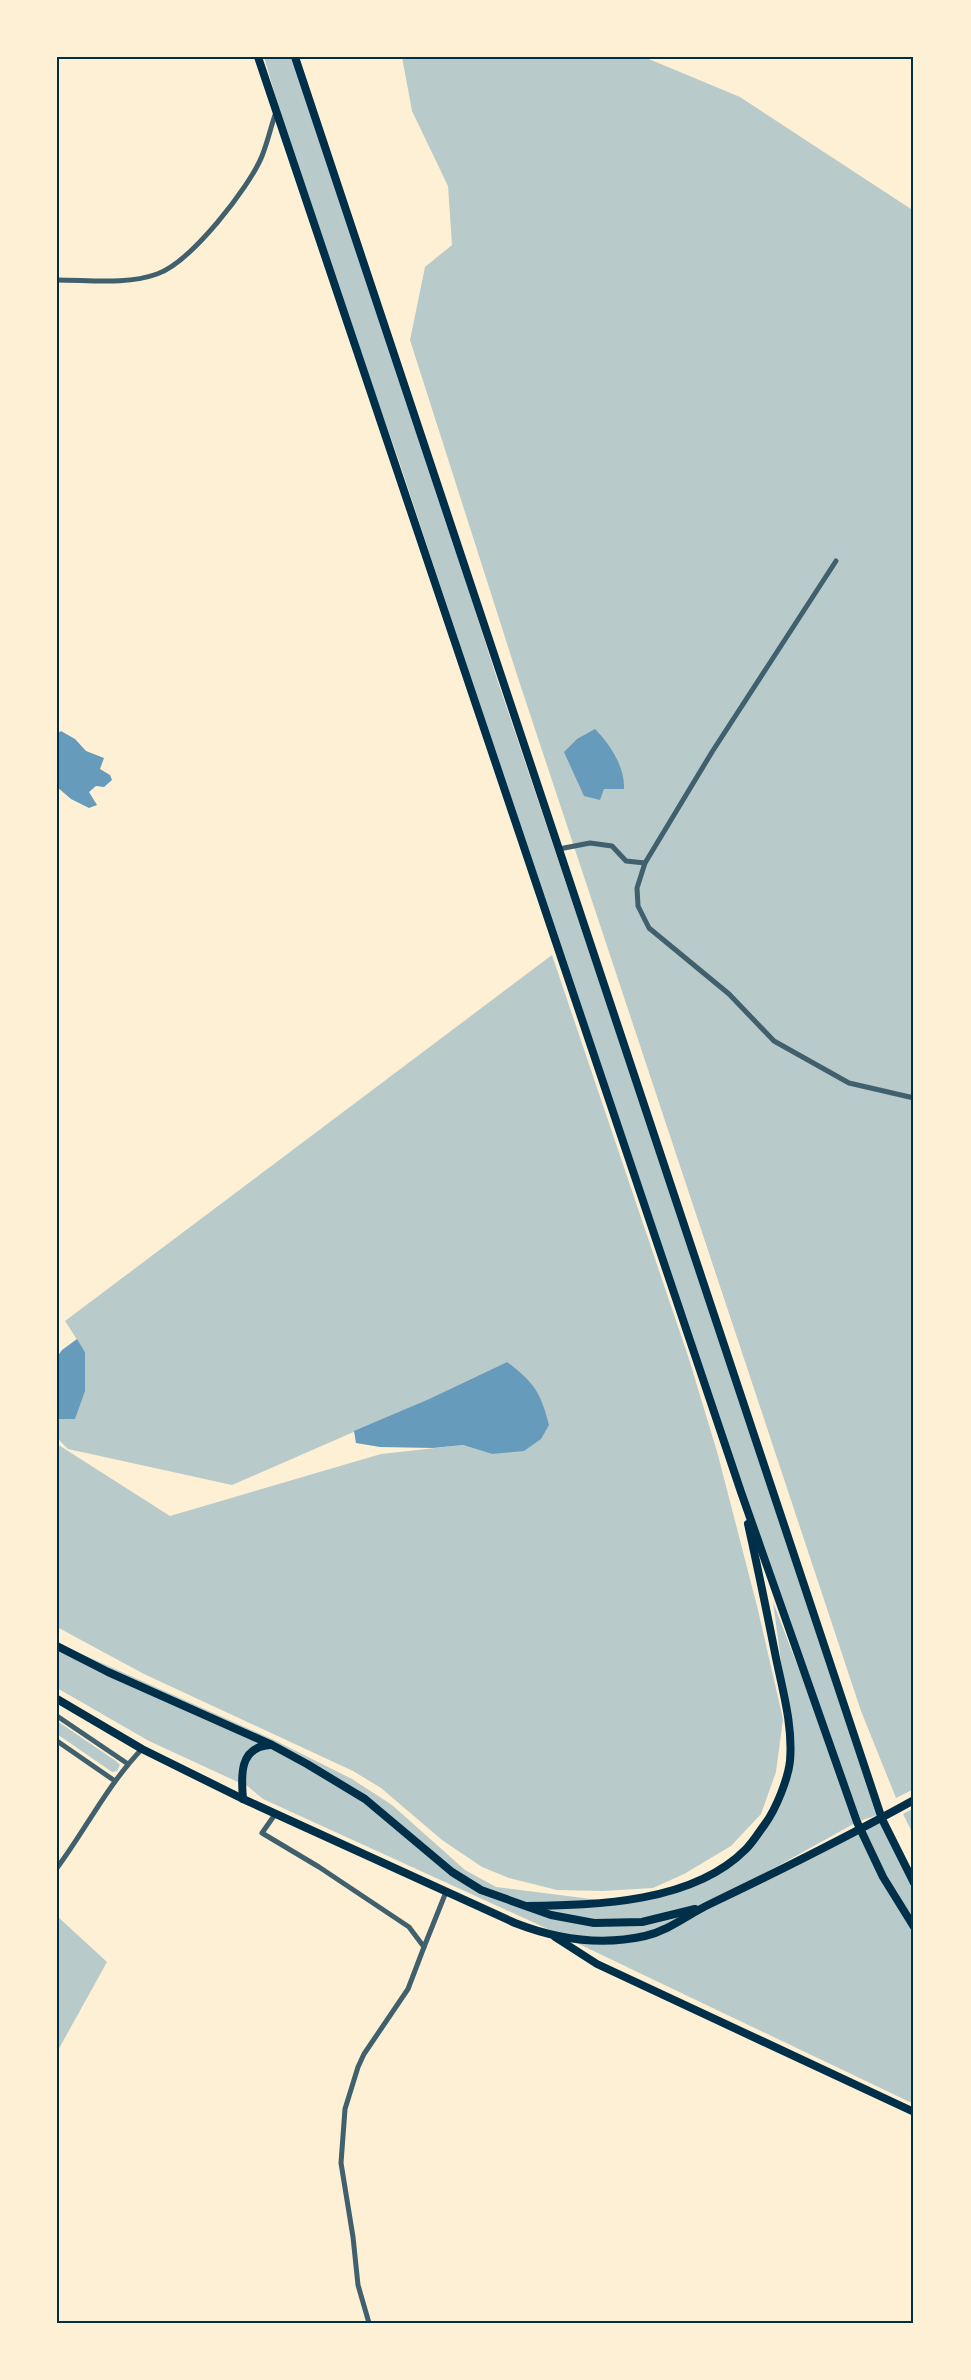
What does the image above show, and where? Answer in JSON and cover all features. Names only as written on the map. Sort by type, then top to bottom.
[{"type":"highway","points":[[258,57],[741,1492],[857,1822],[883,1877],[914,1927]]},
{"type":"highway","points":[[295,57],[882,1819],[914,1883]]},
{"type":"highway","points":[[527,1906],[624,1900],[680,1887],[705,1877],[734,1859],[753,1840],[773,1811],[790,1763],[789,1720],[741,1492]]},
{"type":"highway","points":[[555,1937],[597,1964],[914,2112]]},
{"type":"main road","points":[[57,1646],[108,1672],[272,1745],[308,1764],[365,1799],[452,1872],[481,1890],[572,1920],[642,1922],[702,1908]]},
{"type":"main road","points":[[58,1702],[142,1749],[243,1799],[514,1923],[555,1937],[621,1940],[665,1930],[702,1908],[837,1843],[914,1800]]},
{"type":"main road","points":[[243,1799],[241,1775],[245,1761],[255,1750],[272,1745]]},
{"type":"street","points":[[57,280],[142,278],[159,274],[184,257],[243,190],[262,157],[276,111]]},
{"type":"street","points":[[836,561],[712,752],[645,863],[637,888],[638,906],[649,928],[729,994],[774,1041],[849,1083],[914,1098]]},
{"type":"street","points":[[559,849],[590,843],[612,846],[626,861],[645,863]]},
{"type":"street","points":[[57,1716],[128,1764]]},
{"type":"street","points":[[57,1741],[115,1781]]},
{"type":"street","points":[[57,1868],[84,1831],[115,1781],[142,1749]]},
{"type":"street","points":[[276,1814],[262,1833],[319,1867],[410,1927],[424,1947]]},
{"type":"street","points":[[369,2323],[358,2285],[354,2237],[341,2163],[345,2109],[364,2054],[408,1989],[446,1892]]},
{"type":"shaded area","points":[[264,57],[295,57],[389,340],[497,679],[880,1814],[857,1822],[756,1878],[859,1825],[882,1819],[914,1883],[914,1926],[890,1890],[914,1934],[914,2104],[537,1924],[263,1799],[245,1784],[242,1773],[254,1747],[241,1763],[240,1783],[149,1741],[57,1688],[57,1643],[274,1740],[352,1779],[392,1805],[465,1870],[496,1887],[599,1900],[657,1893],[693,1882],[746,1852],[784,1796],[789,1720],[773,1602],[846,1792],[741,1492],[398,458],[306,200]]},
{"type":"shaded area","points":[[402,57],[644,57],[740,97],[914,211],[914,1789],[896,1798],[861,1711],[518,678],[410,340],[425,267],[452,245],[448,186],[412,111]]},
{"type":"shaded area","points":[[552,955],[689,1359],[718,1455],[783,1719],[776,1772],[761,1814],[731,1846],[684,1874],[653,1888],[603,1891],[557,1890],[509,1878],[482,1867],[442,1840],[381,1788],[353,1771],[144,1674],[57,1627],[57,1444],[170,1516],[381,1454],[463,1445],[492,1454],[507,1362],[429,1399],[232,1485],[68,1449],[57,1438],[57,1419],[75,1419],[85,1352],[65,1321]]},
{"type":"shaded area","points":[[57,1721],[116,1761],[120,1765],[117,1771],[112,1772],[57,1734]]},
{"type":"shaded area","points":[[914,1808],[914,1836],[903,1814]]},
{"type":"shaded area","points":[[57,1916],[107,1962],[57,2052]]},
{"type":"water","points":[[595,729],[616,756],[624,781],[624,789],[604,789],[600,800],[584,796],[564,752],[577,739]]},
{"type":"water","points":[[61,731],[75,739],[86,751],[104,758],[100,769],[110,775],[112,780],[104,787],[96,786],[89,792],[97,805],[89,808],[71,799],[57,787],[57,734]]},
{"type":"water","points":[[77,1339],[85,1352],[85,1391],[75,1419],[57,1419],[57,1357],[62,1350]]},
{"type":"water","points":[[507,1362],[535,1389],[543,1404],[549,1425],[541,1439],[524,1451],[492,1454],[463,1445],[433,1448],[380,1447],[356,1443],[354,1431]]}]
